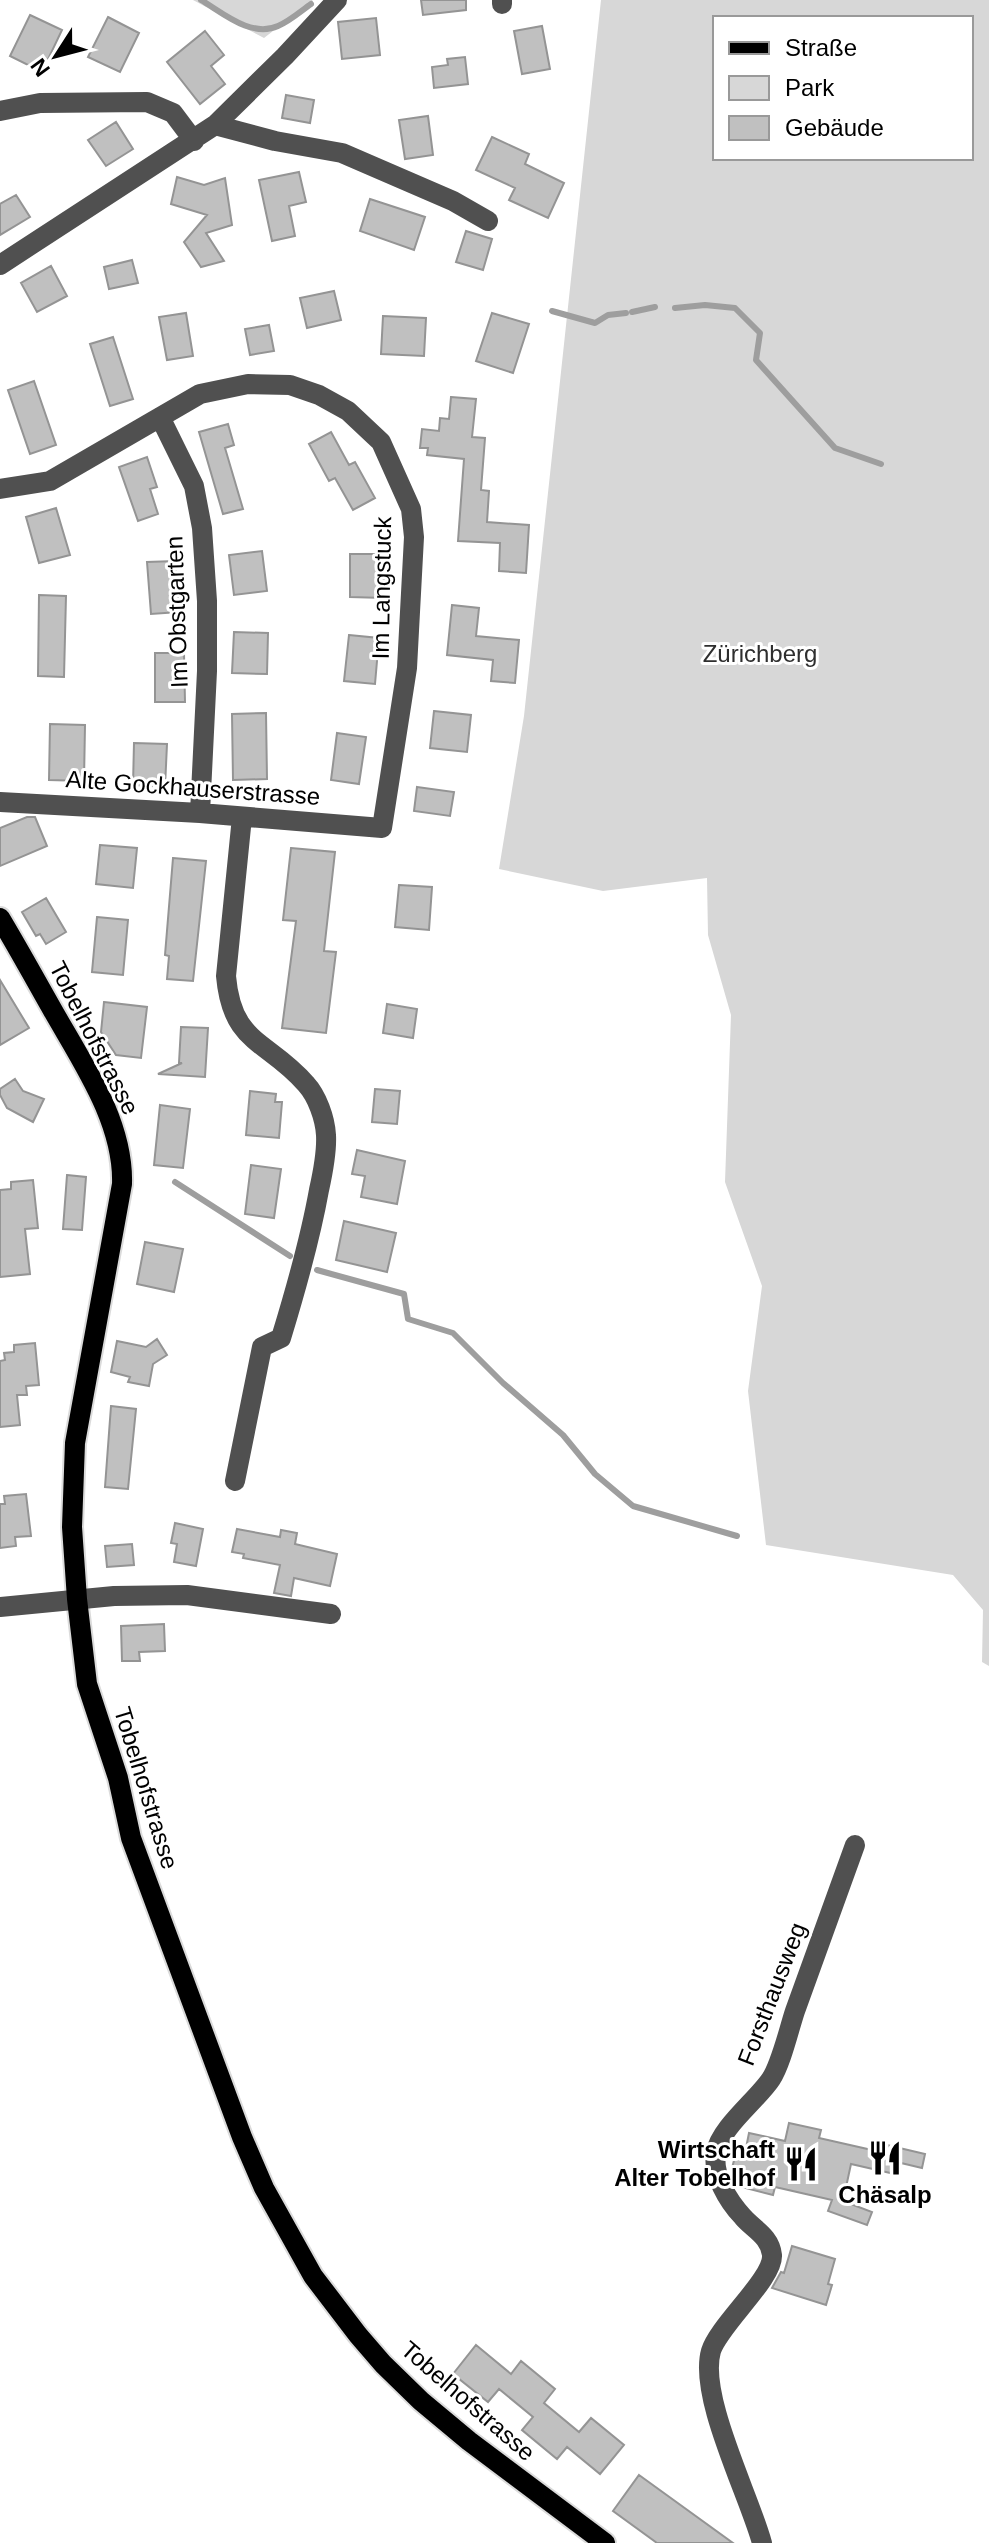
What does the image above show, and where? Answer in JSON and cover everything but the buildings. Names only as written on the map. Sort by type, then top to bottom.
[{"type":"main road","name":"Tobelhofstrasse","points":[[0,918],[81,1060],[110,1121],[123,1164],[122,1184],[75,1443],[72,1527],[87,1684],[118,1778],[131,1838],[242,2137],[290,2237],[332,2303],[383,2364],[480,2449],[605,2543]]},
{"type":"street","points":[[0,265],[215,125],[337,0]]},
{"type":"street","points":[[0,111],[40,103],[147,102],[173,113],[194,141]]},
{"type":"street","points":[[215,125],[275,141],[342,153],[453,201],[488,221]]},
{"type":"street","name":"Im Langstuck","points":[[0,489],[50,481],[200,394],[248,384],[290,385],[319,395],[348,411],[381,442],[411,509],[414,537],[407,668],[382,828]]},
{"type":"street","name":"Im Obstgarten","points":[[160,417],[194,486],[202,528],[207,601],[207,671],[200,813]]},
{"type":"street","name":"Alte Gockhauserstrasse","points":[[0,802],[200,813],[382,828]]},
{"type":"street","points":[[235,1481],[262,1347],[281,1338],[311,1233],[324,1163],[326,1133],[320,1109],[308,1086],[289,1067],[251,1039],[237,1021],[229,1000],[226,976],[242,817]]},
{"type":"street","points":[[0,1607],[114,1596],[187,1595],[331,1614]]},
{"type":"street","name":"Forsthausweg","points":[[762,2543],[714,2406],[709,2374],[712,2350],[769,2268],[772,2256],[768,2242],[743,2217],[723,2188],[717,2171],[716,2150],[733,2122],[771,2079],[855,1845]]},
{"type":"green space","points":[[193,0],[313,0],[264,38]]},
{"type":"green space","name":"Zürichberg","points":[[601,0],[989,0],[989,1666],[982,1662],[983,1610],[953,1575],[766,1545],[748,1391],[762,1286],[725,1182],[731,1015],[708,935],[707,878],[603,891],[499,869],[524,716]]},
{"type":"waterway","points":[[201,0],[238,22],[258,29],[278,26],[311,4]]},
{"type":"waterway","points":[[675,308],[705,305],[735,308],[760,333],[756,360],[835,448],[881,464]]},
{"type":"waterway","points":[[632,312],[655,307]]},
{"type":"waterway","points":[[552,311],[595,323],[608,315],[626,313]]},
{"type":"waterway","points":[[175,1182],[290,1256]]},
{"type":"waterway","points":[[317,1270],[404,1294],[408,1319],[453,1333],[503,1383],[563,1435],[595,1474],[633,1506],[737,1536]]},
{"type":"place","name":"Chäsalp","points":[[885,2158]]},
{"type":"place","name":"Wirtschaft Alter Tobelhof","points":[[801,2164]]}]
